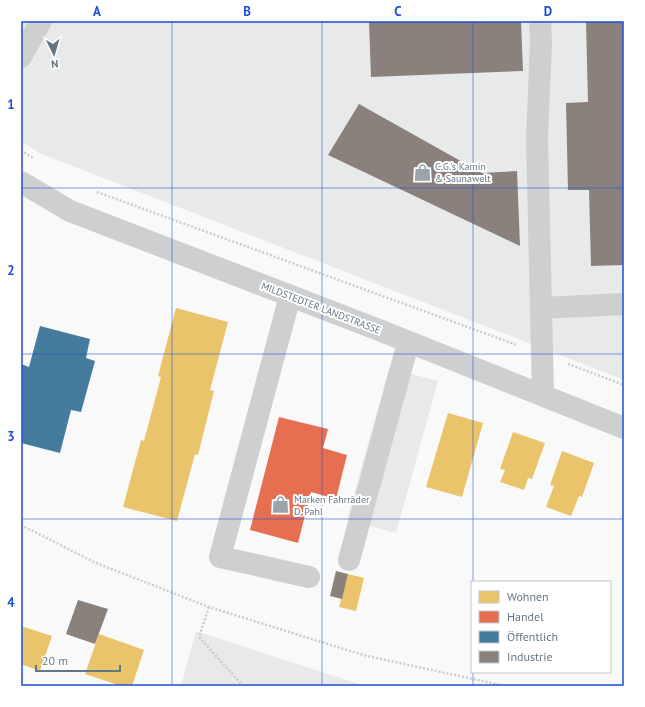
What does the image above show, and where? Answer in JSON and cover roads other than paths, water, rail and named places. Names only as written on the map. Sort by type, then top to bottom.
[{"type":"street","points":[[21,57],[41,21]]},
{"type":"street","points":[[540,21],[541,42],[537,137],[543,395]]},
{"type":"street","name":"MILDSTEDTER LANDSTRASSE","points":[[21,182],[70,211],[378,330],[624,428]]},
{"type":"street","points":[[290,296],[220,557],[308,577]]},
{"type":"street","points":[[541,308],[624,304]]},
{"type":"street","points":[[349,560],[408,343]]},
{"type":"place","name":"C.G.'s Kamin & Saunawelt","points":[[422,172]]},
{"type":"place","name":"Marken Fahrräder D. Pahl","points":[[281,505]]}]
